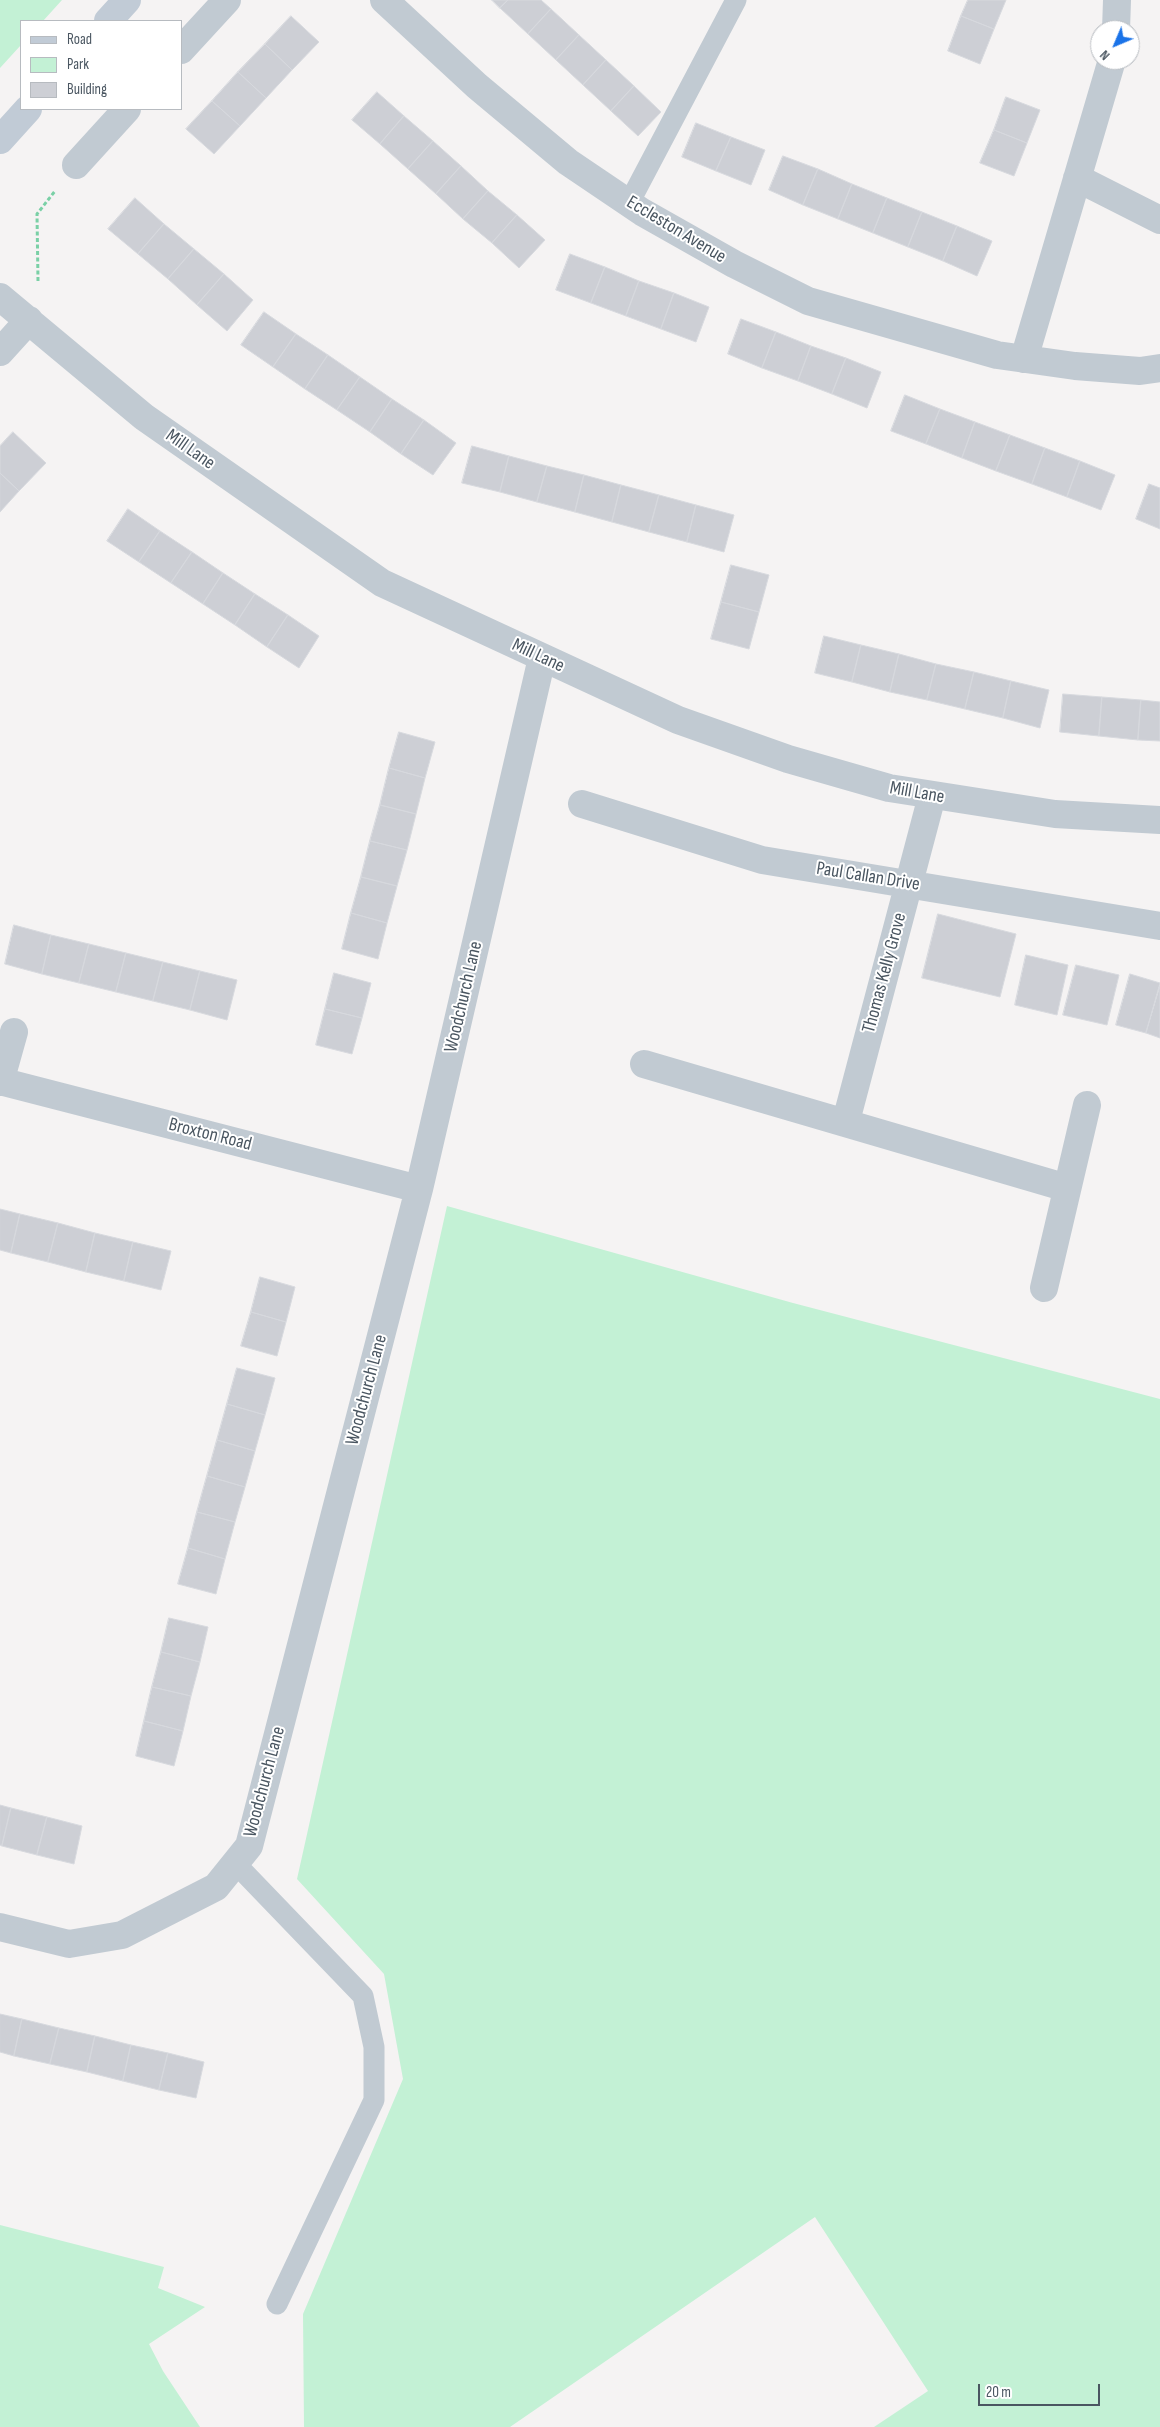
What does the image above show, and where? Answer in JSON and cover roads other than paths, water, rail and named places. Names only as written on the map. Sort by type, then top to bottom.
[{"type":"main road","points":[[109,20],[127,0]]},
{"type":"main road","points":[[0,140],[27,110]]},
{"type":"street","points":[[182,49],[226,0]]},
{"type":"street","name":"Eccleston Avenue","points":[[384,0],[477,86],[568,162],[629,202],[734,264],[808,301],[997,355],[1140,371],[1160,368]]},
{"type":"street","points":[[1116,20],[1117,0]]},
{"type":"street","points":[[1024,359],[1109,70]]},
{"type":"street","points":[[76,165],[126,110]]},
{"type":"street","points":[[1078,178],[1160,220]]},
{"type":"street","name":"Mill Lane","points":[[0,297],[144,417],[382,583],[678,720],[779,756],[889,788],[1055,814],[1160,820]]},
{"type":"street","points":[[0,352],[29,320]]},
{"type":"street","name":"Woodchurch Lane","points":[[0,1927],[69,1944],[122,1935],[216,1887],[249,1846],[419,1189],[542,658]]},
{"type":"street","name":"Thomas Kelly Grove","points":[[846,1121],[932,796]]},
{"type":"street","name":"Paul Callan Drive","points":[[582,804],[762,860],[1160,926]]},
{"type":"street","name":"Broxton Road","points":[[14,1032],[0,1081],[419,1189]]},
{"type":"street","points":[[644,1064],[846,1121],[1068,1188]]},
{"type":"street","points":[[1044,1288],[1087,1105]]},
{"type":"lane","points":[[629,202],[736,0]]},
{"type":"lane","points":[[235,1863],[363,1996],[374,2047],[374,2100],[277,2304]]}]
